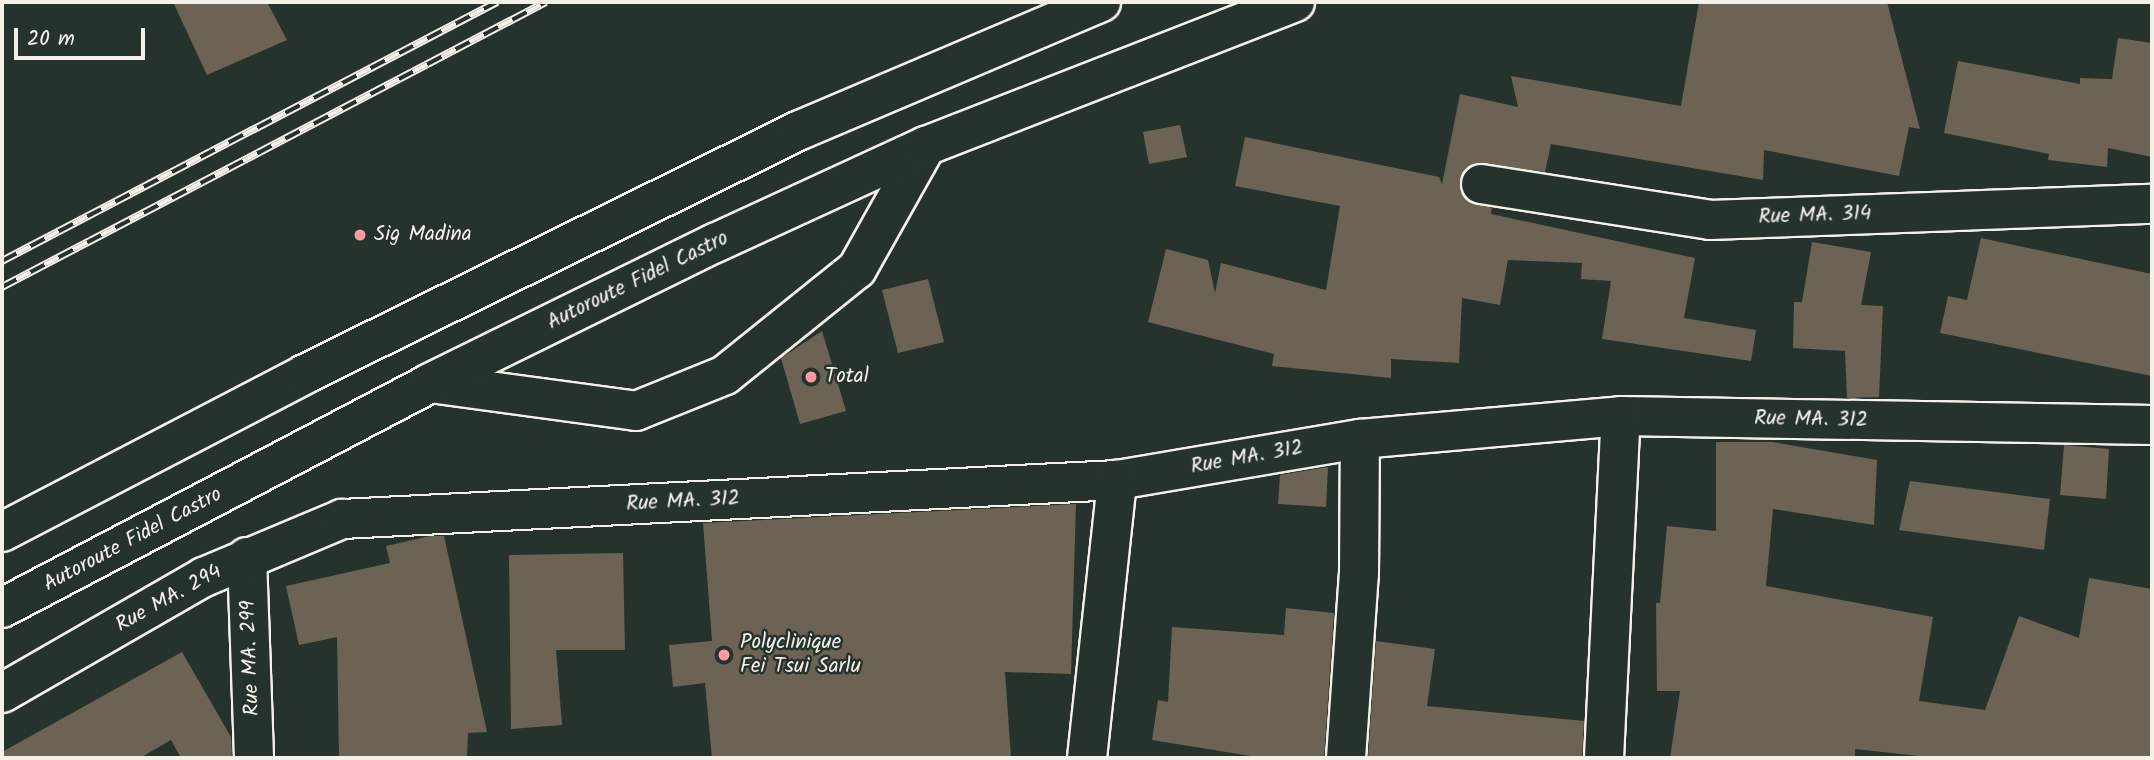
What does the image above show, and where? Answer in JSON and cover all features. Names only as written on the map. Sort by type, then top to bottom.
[{"type":"main road","points":[[2,532],[305,374],[800,130],[1101,2]]},
{"type":"main road","name":"Autoroute Fidel Castro","points":[[2,608],[430,383],[715,243],[926,146],[1296,2]]},
{"type":"main road","points":[[430,383],[636,411],[725,374],[857,269],[926,146]]},
{"type":"main road","name":"Rue MA. 314","points":[[1481,184],[1710,220],[2152,204]]},
{"type":"main road","points":[[1604,758],[1620,416]]},
{"type":"main road","name":"Rue MA. 312","points":[[342,519],[1117,480],[1360,439],[1620,416],[2152,425]]},
{"type":"main road","points":[[1346,758],[1359,574],[1360,439]]},
{"type":"main road","points":[[1087,758],[1117,480]]},
{"type":"main road","name":"Rue MA. 294","points":[[2,692],[247,557],[342,519]]},
{"type":"main road","name":"Rue MA. 299","points":[[247,557],[254,758]]},
{"type":"building","points":[[173,2],[267,2],[287,40],[207,75]]},
{"type":"building","points":[[1699,2],[1887,2],[1920,129],[1909,127],[1899,176],[1764,150],[1763,180],[1551,144],[1545,172],[1474,163],[1464,171],[1460,191],[1468,201],[1492,208],[1491,214],[1695,258],[1684,318],[1756,330],[1751,361],[1602,339],[1611,281],[1581,279],[1582,263],[1508,260],[1500,305],[1462,298],[1459,363],[1391,359],[1391,378],[1272,366],[1274,354],[1148,322],[1166,249],[1208,260],[1215,293],[1221,263],[1326,290],[1340,206],[1235,186],[1245,137],[1439,177],[1442,184],[1460,94],[1518,107],[1511,76],[1681,106]]},
{"type":"building","points":[[2118,38],[2152,43],[2152,157],[2108,148],[2107,167],[2048,160],[2049,154],[1944,133],[1958,61],[2080,84],[2080,78],[2112,79]]},
{"type":"building","points":[[1180,125],[1187,157],[1149,164],[1143,132]]},
{"type":"building","points":[[1981,238],[2152,274],[2152,376],[1940,333],[1948,296],[1967,300]]},
{"type":"building","points":[[1812,242],[1871,252],[1861,305],[1883,306],[1879,397],[1847,398],[1845,351],[1793,348],[1794,302],[1802,302]]},
{"type":"building","points":[[928,279],[944,342],[898,353],[882,290]]},
{"type":"building","name":"Total","points":[[822,331],[846,411],[800,424],[781,358]]},
{"type":"building","points":[[1716,442],[1772,442],[1877,460],[1874,525],[1773,509],[1766,586],[1933,617],[1919,701],[1985,710],[2019,616],[2079,638],[2089,578],[2152,589],[2152,758],[1937,758],[1855,749],[1855,758],[1670,758],[1680,691],[1657,691],[1656,603],[1660,603],[1667,526],[1716,531]]},
{"type":"building","points":[[2064,445],[2109,449],[2106,499],[2060,495]]},
{"type":"building","points":[[1328,467],[1326,507],[1278,504],[1280,475]]},
{"type":"building","points":[[1910,481],[2050,499],[2044,550],[1899,530]]},
{"type":"building","points":[[1076,504],[1071,674],[1005,672],[1011,758],[712,758],[705,683],[673,687],[669,645],[712,641],[703,523]]},
{"type":"building","points":[[430,536],[444,536],[487,732],[468,733],[467,758],[339,758],[337,637],[299,645],[286,586],[390,563],[386,546]]},
{"type":"building","points":[[623,553],[625,650],[556,650],[562,725],[511,729],[509,555]]},
{"type":"building","points":[[1286,608],[1334,613],[1324,758],[1263,758],[1152,740],[1158,700],[1168,702],[1172,627],[1284,635]]},
{"type":"building","points":[[1376,641],[1435,649],[1427,706],[1584,721],[1582,758],[1368,758]]},
{"type":"building","points":[[182,652],[231,737],[232,758],[181,758],[171,740],[140,758],[2,758],[2,752]]},
{"type":"railway","points":[[2,261],[497,2]]},
{"type":"railway","points":[[2,287],[546,2]]},
{"type":"place","name":"Sig Madina","points":[[360,235]]},
{"type":"place","name":"Total","points":[[811,377]]},
{"type":"place","name":"Polyclinique Fei Tsui Sarlu","points":[[724,655]]}]
